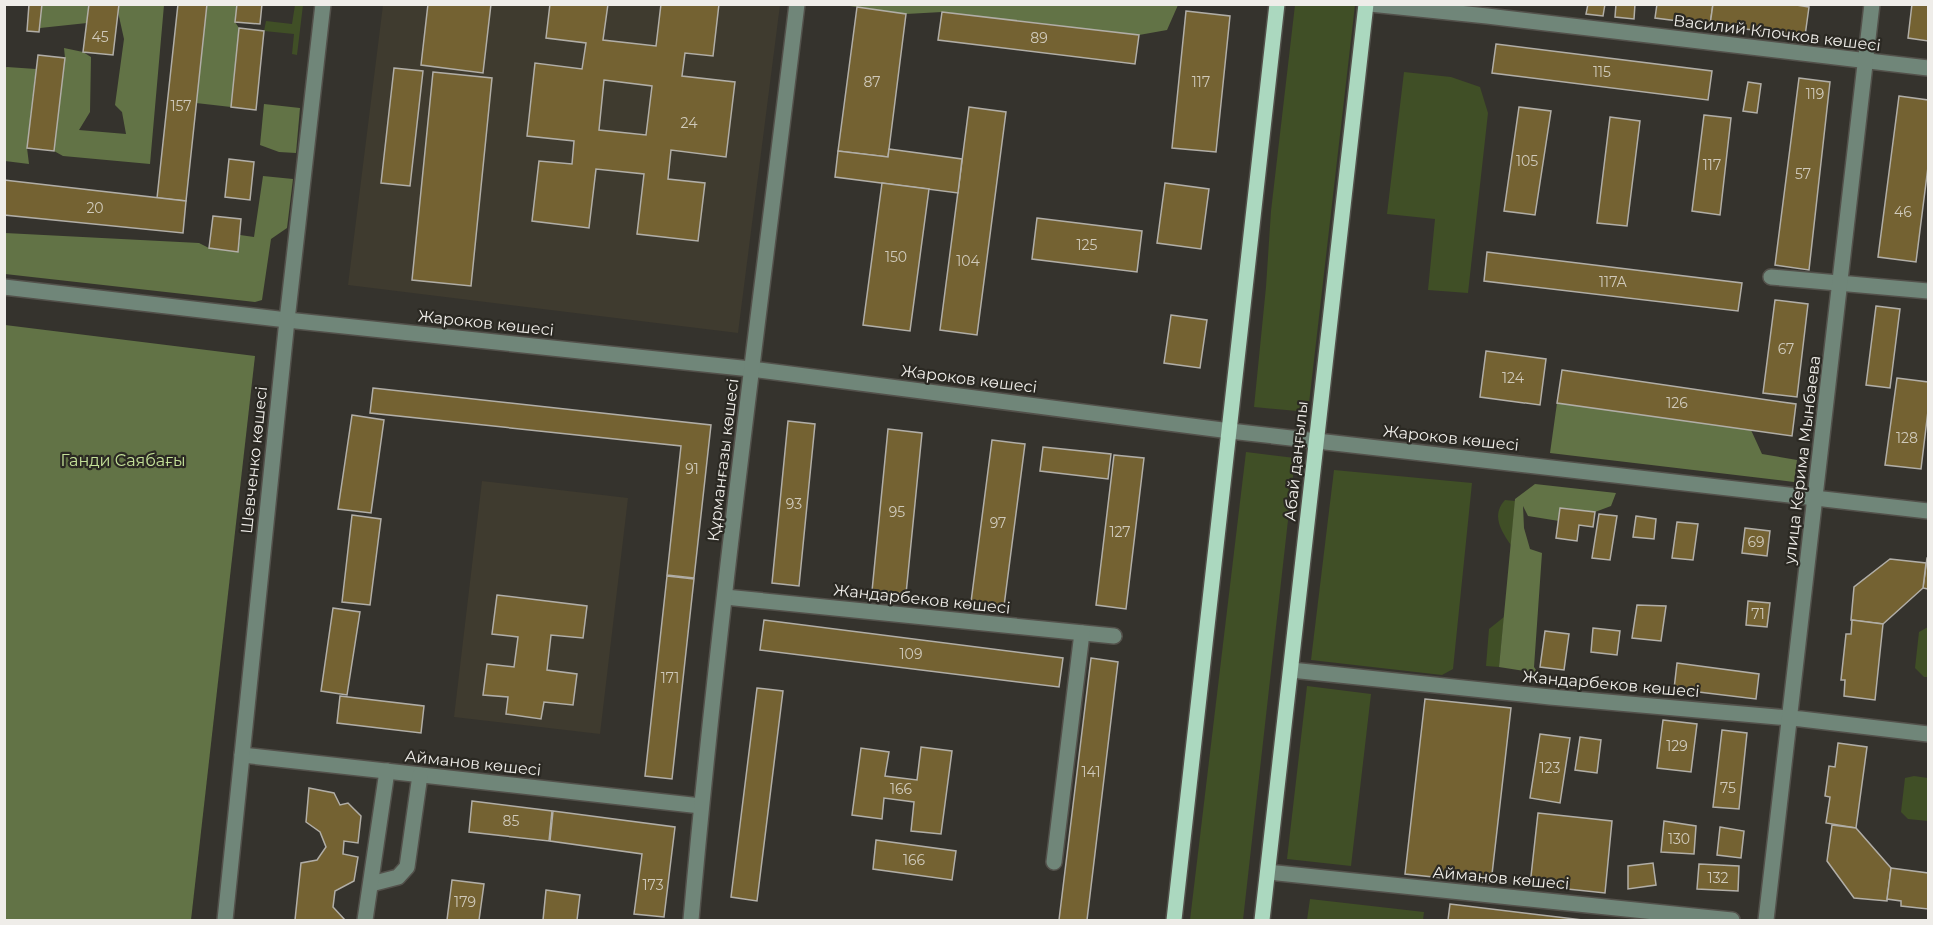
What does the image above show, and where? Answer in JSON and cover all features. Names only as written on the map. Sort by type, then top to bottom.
[{"type":"main road","points":[[1174,921],[1277,4]]},
{"type":"main road","name":"Абай даңғылы","points":[[1262,921],[1368,4]]},
{"type":"street","name":"Шевченко көшесі","points":[[225,921],[286,320],[323,4]]},
{"type":"street","name":"Құрманғазы көшесі","points":[[691,921],[701,806],[751,369],[797,4]]},
{"type":"street","name":"Василий Клочков көшесі","points":[[1368,4],[1929,68]]},
{"type":"street","name":"улица Керима Мынбаева","points":[[1766,921],[1872,4]]},
{"type":"street","points":[[1771,277],[1929,291]]},
{"type":"street","name":"Жароков көшесі","points":[[4,287],[286,320],[751,369],[1230,431],[1929,511]]},
{"type":"street","name":"Жандарбеков көшесі","points":[[725,597],[1114,636]]},
{"type":"street","points":[[1054,862],[1082,633]]},
{"type":"street","name":"Жандарбеков көшесі","points":[[1291,670],[1550,697],[1790,718],[1929,734]]},
{"type":"street","name":"Айманов көшесі","points":[[242,755],[701,806]]},
{"type":"street","points":[[365,921],[387,771]]},
{"type":"street","points":[[371,884],[398,878],[407,867],[420,775]]},
{"type":"street","name":"Айманов көшесі","points":[[1268,872],[1607,914],[1732,921]]},
{"type":"shaded area","points":[[383,5],[780,5],[738,333],[348,285]]},
{"type":"shaded area","points":[[482,481],[628,498],[600,734],[454,717]]},
{"type":"green space","points":[[42,5],[89,5],[87,23],[40,28]]},
{"type":"green space","points":[[119,5],[164,5],[150,164],[63,156],[54,151],[65,58],[64,48],[83,52],[91,57],[90,112],[79,130],[126,134],[122,112],[115,105],[124,39],[118,12]]},
{"type":"green space","points":[[207,5],[237,5],[235,22],[239,28],[231,107],[196,103]]},
{"type":"green space","points":[[295,5],[303,5],[297,55],[292,54],[294,34],[264,31],[266,21],[292,24]]},
{"type":"green space","points":[[843,5],[1178,5],[1167,30],[1139,35],[942,12],[906,14]]},
{"type":"green space","points":[[1295,5],[1355,5],[1308,412],[1254,407],[1271,211]]},
{"type":"green space","points":[[4,68],[36,69],[27,148],[29,164],[5,161]]},
{"type":"green space","points":[[1404,72],[1451,77],[1480,87],[1488,113],[1468,293],[1428,290],[1435,219],[1387,214]]},
{"type":"green space","points":[[264,104],[300,108],[296,153],[279,152],[260,145]]},
{"type":"green space","points":[[263,176],[293,179],[287,228],[271,239],[262,300],[255,302],[5,274],[5,233],[199,243],[209,248],[238,252],[240,235],[254,237]]},
{"type":"green space","name":"Ганди Саябағы","points":[[5,325],[255,356],[191,920],[5,920]]},
{"type":"green space","points":[[1557,403],[1751,430],[1762,454],[1797,460],[1794,482],[1550,453]]},
{"type":"green space","points":[[1246,452],[1295,458],[1243,920],[1190,920]]},
{"type":"green space","points":[[1334,470],[1472,483],[1453,669],[1442,675],[1311,660]]},
{"type":"green space","points":[[1535,484],[1616,493],[1611,506],[1595,512],[1560,508],[1559,521],[1528,516],[1523,506],[1524,528],[1530,549],[1542,553],[1534,667],[1538,673],[1499,667],[1515,499]]},
{"type":"green space","points":[[1505,500],[1515,501],[1511,545],[1501,529],[1498,517]]},
{"type":"green space","points":[[1504,617],[1499,667],[1486,666],[1489,629]]},
{"type":"green space","points":[[1928,627],[1928,677],[1924,677],[1915,668],[1919,632]]},
{"type":"green space","points":[[1307,686],[1371,694],[1351,866],[1287,859]]},
{"type":"green space","points":[[1914,776],[1928,778],[1928,821],[1908,819],[1901,812],[1905,778]]},
{"type":"green space","points":[[1310,899],[1424,912],[1423,920],[1307,920]]},
{"type":"building","points":[[29,4],[42,4],[39,32],[27,31]]},
{"type":"building","points":[[89,4],[119,4],[113,55],[83,52]]},
{"type":"building","points":[[178,4],[207,4],[186,201],[157,198]]},
{"type":"building","points":[[237,4],[262,4],[260,24],[235,22]]},
{"type":"building","points":[[428,4],[491,4],[483,73],[421,65]]},
{"type":"building","points":[[550,4],[608,4],[603,40],[656,46],[661,4],[719,4],[713,56],[685,53],[682,76],[735,82],[726,157],[671,150],[668,179],[705,183],[698,241],[637,234],[644,174],[596,169],[589,228],[532,221],[539,161],[572,164],[574,141],[527,136],[535,63],[582,69],[586,43],[546,38]],"holes":[[[604,80],[652,86],[646,135],[599,130]]]},
{"type":"building","points":[[1588,4],[1605,4],[1603,16],[1586,14]]},
{"type":"building","points":[[1616,4],[1635,4],[1634,19],[1615,17]]},
{"type":"building","points":[[1657,4],[1713,4],[1710,25],[1655,18]]},
{"type":"building","points":[[1713,4],[1790,4],[1809,7],[1805,36],[1710,25]]},
{"type":"building","points":[[1912,4],[1928,4],[1928,41],[1908,38]]},
{"type":"building","points":[[857,7],[906,14],[888,157],[838,151]]},
{"type":"building","points":[[1186,11],[1230,16],[1216,152],[1172,148]]},
{"type":"building","points":[[942,12],[1139,35],[1135,64],[938,40]]},
{"type":"building","points":[[239,28],[264,31],[256,110],[231,107]]},
{"type":"building","points":[[1496,44],[1712,71],[1708,100],[1492,73]]},
{"type":"building","points":[[38,55],[65,58],[54,151],[27,148]]},
{"type":"building","points":[[394,68],[423,71],[410,186],[381,183]]},
{"type":"building","points":[[433,72],[492,78],[471,286],[412,280]]},
{"type":"building","points":[[1799,78],[1830,82],[1809,270],[1775,265]]},
{"type":"building","points":[[1748,82],[1761,84],[1757,113],[1743,111]]},
{"type":"building","points":[[1899,96],[1928,100],[1928,167],[1916,262],[1878,257]]},
{"type":"building","points":[[969,107],[1006,112],[977,335],[940,330]]},
{"type":"building","points":[[1519,107],[1551,111],[1535,215],[1504,211]]},
{"type":"building","points":[[1704,115],[1731,118],[1720,215],[1692,211]]},
{"type":"building","points":[[1610,117],[1640,121],[1627,226],[1597,223]]},
{"type":"building","points":[[889,149],[962,159],[958,193],[835,177],[838,151],[888,157]]},
{"type":"building","points":[[229,159],[254,162],[250,200],[225,197]]},
{"type":"building","points":[[4,180],[186,201],[183,233],[4,215]]},
{"type":"building","points":[[882,183],[929,189],[910,331],[863,325]]},
{"type":"building","points":[[1165,183],[1209,189],[1201,249],[1157,243]]},
{"type":"building","points":[[213,216],[241,219],[238,252],[209,248]]},
{"type":"building","points":[[1037,218],[1142,231],[1137,272],[1032,259]]},
{"type":"building","points":[[1487,252],[1742,283],[1738,311],[1484,281]]},
{"type":"building","points":[[1775,300],[1808,304],[1797,397],[1763,393]]},
{"type":"building","points":[[1876,306],[1900,309],[1890,388],[1866,385]]},
{"type":"building","points":[[1171,315],[1207,320],[1200,368],[1164,363]]},
{"type":"building","points":[[1486,351],[1546,359],[1540,405],[1480,397]]},
{"type":"building","points":[[1562,370],[1796,404],[1792,436],[1557,403]]},
{"type":"building","points":[[1897,378],[1928,382],[1928,411],[1921,469],[1885,465]]},
{"type":"building","points":[[373,388],[711,425],[694,578],[667,575],[681,446],[370,413]]},
{"type":"building","points":[[352,415],[384,420],[371,513],[338,509]]},
{"type":"building","points":[[788,421],[815,424],[799,586],[772,583]]},
{"type":"building","points":[[888,429],[922,433],[906,594],[872,591]]},
{"type":"building","points":[[992,440],[1025,444],[1004,606],[971,602]]},
{"type":"building","points":[[1043,447],[1111,454],[1108,479],[1040,471]]},
{"type":"building","points":[[1114,455],[1144,458],[1126,609],[1096,605]]},
{"type":"building","points":[[1560,508],[1595,512],[1593,527],[1579,525],[1577,541],[1556,538]]},
{"type":"building","points":[[1599,514],[1617,516],[1610,560],[1592,558]]},
{"type":"building","points":[[352,515],[381,519],[370,605],[342,602]]},
{"type":"building","points":[[1636,516],[1656,519],[1654,539],[1633,537]]},
{"type":"building","points":[[1677,522],[1698,524],[1693,560],[1672,558]]},
{"type":"building","points":[[1745,528],[1770,531],[1767,556],[1742,553]]},
{"type":"building","points":[[1928,558],[1928,589],[1923,588]]},
{"type":"building","points":[[1890,559],[1926,563],[1923,588],[1883,624],[1851,620],[1854,587]]},
{"type":"building","points":[[667,576],[694,579],[672,779],[645,776]]},
{"type":"building","points":[[497,595],[587,606],[583,638],[551,635],[547,670],[577,674],[573,705],[544,702],[541,719],[506,714],[508,697],[483,695],[487,664],[514,667],[518,637],[492,634]]},
{"type":"building","points":[[1748,601],[1770,603],[1767,627],[1746,625]]},
{"type":"building","points":[[1637,605],[1666,606],[1661,641],[1632,638]]},
{"type":"building","points":[[333,608],[360,612],[347,695],[321,691]]},
{"type":"building","points":[[764,620],[1063,658],[1059,687],[760,650]]},
{"type":"building","points":[[1852,620],[1883,624],[1875,700],[1844,696],[1845,680],[1841,680],[1846,634],[1851,634]]},
{"type":"building","points":[[1593,628],[1620,631],[1617,655],[1591,652]]},
{"type":"building","points":[[1545,631],[1569,634],[1564,670],[1540,667]]},
{"type":"building","points":[[1091,658],[1118,662],[1087,920],[1059,920]]},
{"type":"building","points":[[1677,663],[1759,674],[1756,699],[1674,689]]},
{"type":"building","points":[[757,688],[783,691],[757,901],[731,897]]},
{"type":"building","points":[[340,696],[424,706],[421,733],[337,723]]},
{"type":"building","points":[[1425,699],[1511,708],[1491,883],[1405,874]]},
{"type":"building","points":[[1663,720],[1697,724],[1691,772],[1657,768]]},
{"type":"building","points":[[1722,730],[1747,733],[1739,809],[1713,807]]},
{"type":"building","points":[[1540,734],[1570,738],[1560,803],[1530,798]]},
{"type":"building","points":[[1580,737],[1601,740],[1597,773],[1575,770]]},
{"type":"building","points":[[1838,743],[1867,747],[1856,828],[1826,823],[1830,797],[1825,796],[1829,766],[1835,767]]},
{"type":"building","points":[[921,747],[952,751],[941,834],[911,831],[914,802],[884,798],[882,819],[852,815],[861,748],[889,752],[885,776],[917,780]]},
{"type":"building","points":[[309,788],[334,793],[340,805],[348,803],[361,816],[358,843],[344,841],[343,854],[358,857],[354,881],[335,891],[333,907],[345,920],[295,920],[301,863],[317,860],[326,847],[320,832],[306,822]]},
{"type":"building","points":[[472,801],[552,811],[549,841],[469,832]]},
{"type":"building","points":[[553,811],[675,827],[664,917],[634,914],[642,854],[550,841]]},
{"type":"building","points":[[1538,813],[1612,821],[1605,893],[1530,885]]},
{"type":"building","points":[[1664,821],[1696,826],[1694,854],[1661,852]]},
{"type":"building","points":[[1832,825],[1856,828],[1891,868],[1887,901],[1854,898],[1827,861]]},
{"type":"building","points":[[1720,827],[1744,831],[1741,858],[1717,855]]},
{"type":"building","points":[[876,840],[956,851],[952,880],[873,869]]},
{"type":"building","points":[[1653,863],[1656,885],[1628,889],[1628,866]]},
{"type":"building","points":[[1699,864],[1739,866],[1738,891],[1697,889]]},
{"type":"building","points":[[1891,868],[1928,873],[1928,909],[1901,906],[1901,901],[1887,899]]},
{"type":"building","points":[[452,880],[484,884],[479,920],[447,920]]},
{"type":"building","points":[[546,890],[580,895],[577,920],[543,920]]},
{"type":"building","points":[[1450,904],[1583,920],[1448,920]]}]
